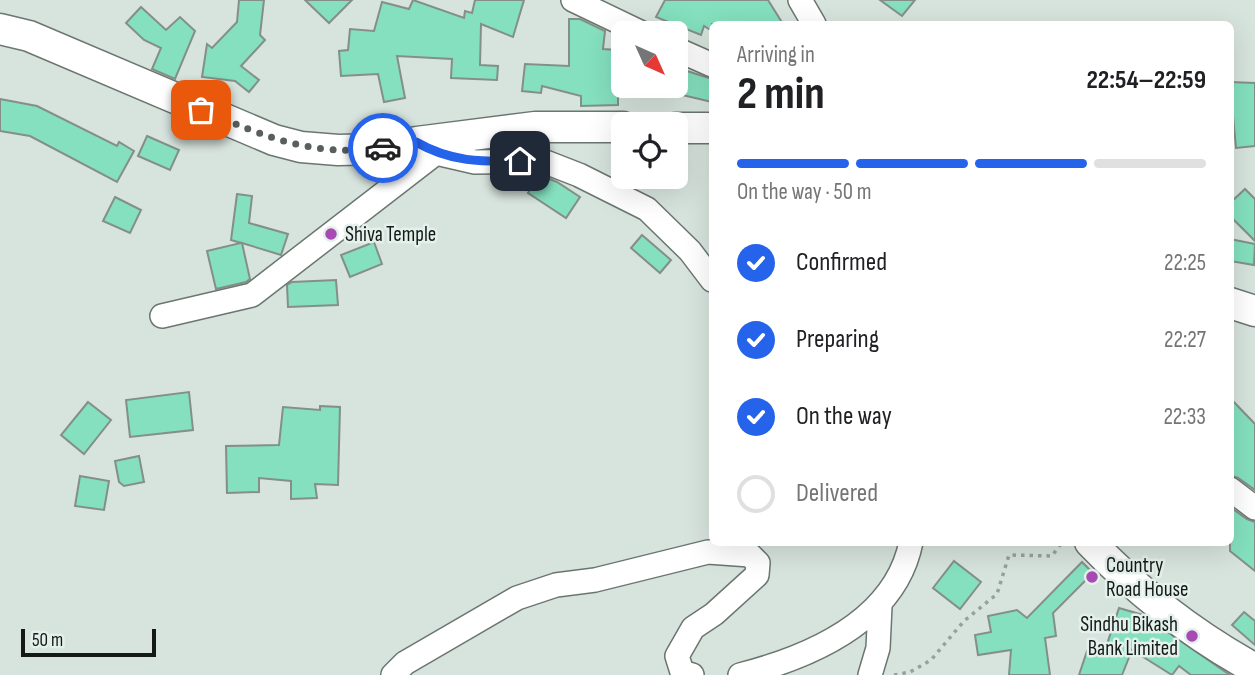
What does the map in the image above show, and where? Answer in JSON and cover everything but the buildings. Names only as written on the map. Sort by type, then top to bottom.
[{"type":"main road","points":[[0,29],[29,36],[274,140],[301,147],[338,150],[426,147],[535,127],[611,127]]},
{"type":"main road","points":[[688,128],[709,128]]},
{"type":"main road","points":[[1234,304],[1255,311]]},
{"type":"main road","points":[[1094,546],[1145,593],[1199,633],[1255,669]]},
{"type":"street","points":[[573,0],[617,21]]},
{"type":"street","points":[[800,0],[812,21]]},
{"type":"street","points":[[688,54],[709,64]]},
{"type":"street","points":[[162,316],[252,295],[426,147],[475,162],[543,161],[579,175],[647,209],[690,251],[709,276]]},
{"type":"street","points":[[1234,492],[1255,508]]},
{"type":"street","points":[[740,675],[782,664],[830,642],[880,606],[908,558],[910,546]]},
{"type":"street","points":[[393,675],[405,663],[456,632],[517,598],[546,588],[596,580],[708,552],[750,555],[758,563],[757,575],[714,614],[693,628],[677,656],[682,672],[692,675]]},
{"type":"street","points":[[870,675],[878,648],[880,606]]},
{"type":"path","points":[[894,675],[911,672],[932,660],[964,621],[997,594],[1009,555],[1052,556],[1059,546]]},
{"type":"way so far","points":[[201,110],[274,140],[301,147],[338,150],[383,148]]},
{"type":"place","name":"Shiva Temple","points":[[331,234]]},
{"type":"place","name":"Country Road House","points":[[1092,577]]},
{"type":"place","name":"Sindhu Bikash Bank Limited","points":[[1192,636]]},
{"type":"route","points":[[383,148],[416,142],[436,153],[475,162],[520,161]]}]
